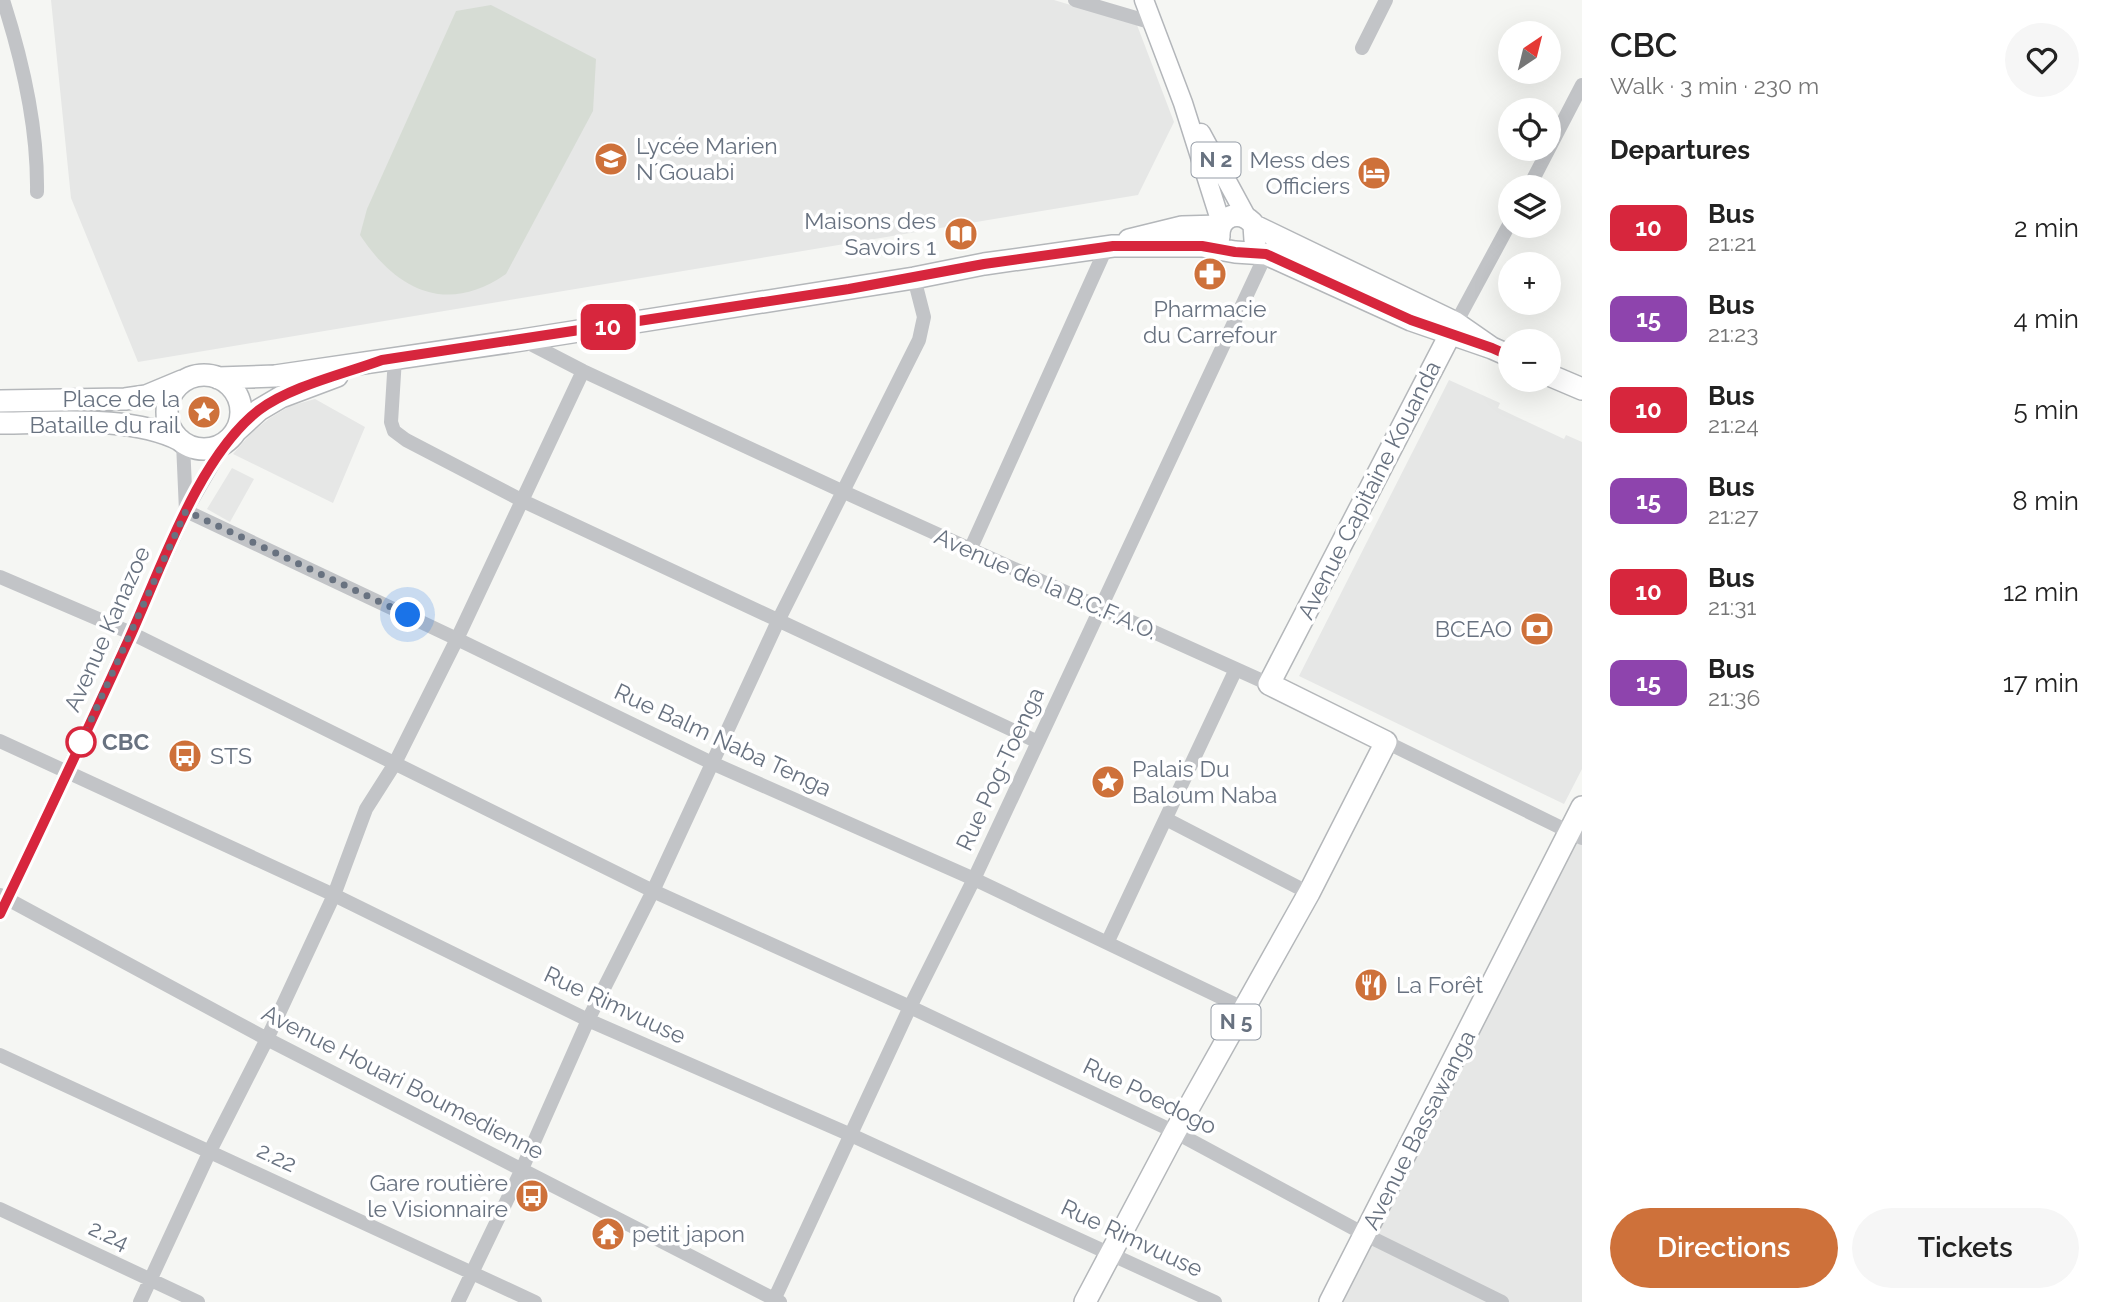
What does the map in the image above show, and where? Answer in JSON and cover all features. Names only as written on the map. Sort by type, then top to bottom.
[{"type":"highway","points":[[0,401],[125,399],[146,396],[197,375],[218,378],[275,376],[522,340],[914,278],[984,264],[1059,255],[1110,246],[1182,227],[1221,224],[1233,215],[1498,351]]},
{"type":"highway","points":[[1221,224],[1219,239],[1235,251],[1248,249],[1254,242],[1251,222]]},
{"type":"highway","points":[[1110,246],[1202,246],[1266,254],[1411,320],[1453,329]]},
{"type":"highway","name":"Avenue Capitaine Kouanda","points":[[1269,684],[1453,329]]},
{"type":"highway","points":[[0,423],[103,424],[157,430],[203,449],[219,446],[259,410],[281,397],[389,359]]},
{"type":"highway","points":[[218,378],[229,384],[239,401],[241,414],[230,437]]},
{"type":"highway","points":[[1561,379],[1582,389]]},
{"type":"highway","points":[[182,442],[171,430],[167,409],[174,390],[184,380]]},
{"type":"highway","name":"Avenue de la B.C.F.A.O.","points":[[1269,684],[1386,742]]},
{"type":"highway","name":"N 5","points":[[1085,1302],[1175,1132],[1309,893],[1386,742]]},
{"type":"highway","name":"Avenue Bassawanga","points":[[1330,1302],[1576,835],[1582,807]]},
{"type":"main road","name":"N 2","points":[[1144,0],[1183,103],[1221,224]]},
{"type":"main road","name":"N 2","points":[[1183,103],[1251,222]]},
{"type":"street","points":[[3,0],[27,83],[38,165],[37,192]]},
{"type":"street","points":[[1075,0],[1153,23]]},
{"type":"street","points":[[1362,48],[1386,0]]},
{"type":"street","points":[[1535,175],[1582,85]]},
{"type":"street","name":"Avenue Capitaine Kouanda","points":[[1453,329],[1502,238]]},
{"type":"street","points":[[970,550],[1110,246]]},
{"type":"street","name":"Rue Pog-Toenga","points":[[776,1301],[909,1007],[974,878],[1266,254]]},
{"type":"street","points":[[458,1302],[523,1169],[588,1020],[653,891],[778,621],[919,340],[924,317],[914,278]]},
{"type":"street","name":"Avenue de la B.C.F.A.O.","points":[[522,340],[583,371],[1100,610],[1269,684]]},
{"type":"street","points":[[389,359],[391,422],[394,431],[406,440],[523,500],[1038,742]]},
{"type":"street","points":[[140,1302],[334,895],[366,810],[394,765],[457,639],[583,371]]},
{"type":"street","name":"Avenue Kanazoe","points":[[0,914],[4,897],[66,773],[186,511],[230,437]]},
{"type":"street","points":[[182,442],[186,511]]},
{"type":"street","name":"Rue Balm Naba Tenga","points":[[186,511],[712,763],[974,878],[1244,1008]]},
{"type":"street","name":"Rue Poedogo","points":[[0,577],[131,634],[653,891],[1175,1132],[1366,1235],[1502,1302]]},
{"type":"street","points":[[1108,941],[1236,669]]},
{"type":"street","name":"Rue Rimvuuse","points":[[0,741],[334,895],[588,1020],[851,1135],[1215,1302]]},
{"type":"street","name":"Avenue de la B.C.F.A.O.","points":[[1386,742],[1576,835]]},
{"type":"street","points":[[1166,818],[1309,893]]},
{"type":"street","name":"Avenue Houari Boumedienne","points":[[4,897],[267,1039],[776,1301]]},
{"type":"street","name":"2.22","points":[[0,1055],[535,1302]]},
{"type":"street","name":"2.24","points":[[0,1209],[198,1302]]},
{"type":"shaded area","name":"Lycée Marien N´Gouabi","points":[[51,0],[1054,0],[1137,25],[1174,122],[1138,195],[138,362],[71,198]]},
{"type":"shaded area","points":[[491,5],[596,59],[593,111],[506,274],[464,293],[425,291],[407,283],[390,270],[360,235],[367,209],[456,11]]},
{"type":"shaded area","name":"BCEAO","points":[[1449,380],[1500,403],[1498,408],[1564,439],[1566,435],[1582,442],[1582,769],[1564,804],[1299,676]]},
{"type":"shaded area","points":[[315,399],[365,427],[333,503],[233,454],[252,432],[270,418],[290,406]]},
{"type":"shaded area","points":[[232,468],[254,479],[230,522],[207,509]]},
{"type":"shaded area","points":[[1582,808],[1582,1302],[1331,1302]]},
{"type":"bus line","name":"10","points":[[0,914],[186,511],[213,463],[226,442],[259,410],[281,397],[310,386],[382,360],[849,289],[984,264],[1107,246],[1202,246],[1266,254],[1411,320],[1498,351]]},
{"type":"place","name":"Lycée Marien N´Gouabi","points":[[611,159]]},
{"type":"place","name":"Mess des Officiers","points":[[1374,173]]},
{"type":"place","name":"Maisons des Savoirs 1","points":[[961,234]]},
{"type":"place","name":"Pharmacie du Carrefour","points":[[1210,274]]},
{"type":"place","name":"Place de la Bataille du rail","points":[[204,412]]},
{"type":"place","name":"BCEAO","points":[[1537,629]]},
{"type":"place","name":"CBC","points":[[81,742]]},
{"type":"place","name":"STS","points":[[185,756]]},
{"type":"place","name":"Palais Du Baloum Naba","points":[[1108,782]]},
{"type":"place","name":"La Forêt","points":[[1371,985]]},
{"type":"place","name":"Gare routière le Visionnaire","points":[[532,1196]]},
{"type":"place","name":"petit japon","points":[[608,1234]]},
{"type":"route","points":[[81,742],[186,511],[408,615]]}]
